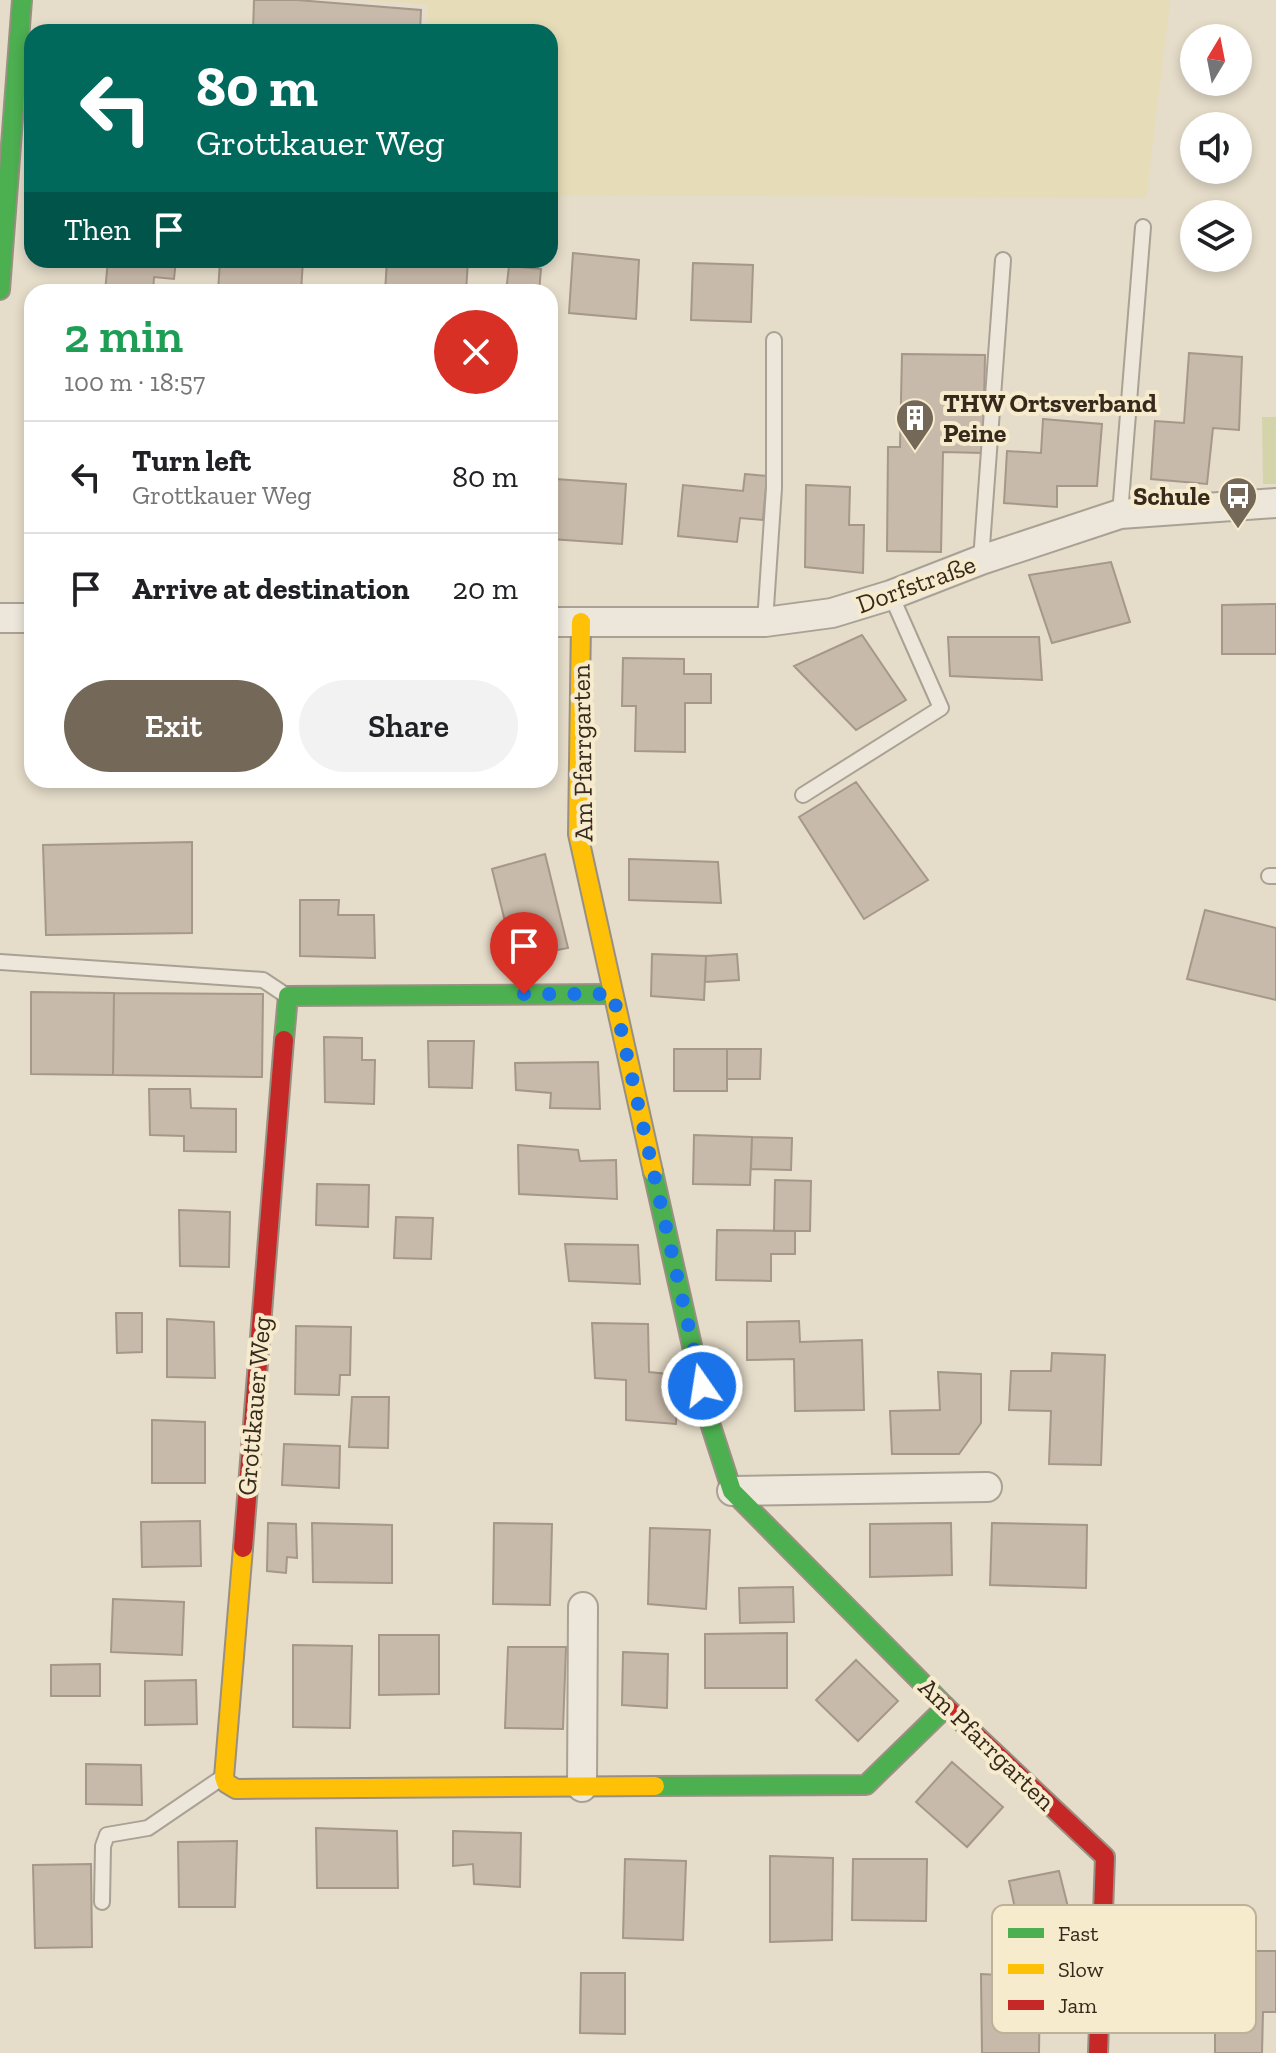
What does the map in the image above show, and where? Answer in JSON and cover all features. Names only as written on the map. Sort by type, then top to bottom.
[{"type":"street","points":[[0,290],[22,0]]},
{"type":"street","name":"Dorfstraße","points":[[558,622],[765,622],[832,613],[1120,514],[1276,503]]},
{"type":"street","points":[[0,618],[24,618]]},
{"type":"street","name":"Am Pfarrgarten","points":[[581,622],[578,834],[708,1417],[732,1491],[946,1707],[1105,1857],[1103,1905]]},
{"type":"street","points":[[288,996],[613,994]]},
{"type":"street","name":"Grottkauer Weg","points":[[224,1777],[288,996]]},
{"type":"street","points":[[732,1491],[987,1487]]},
{"type":"street","points":[[582,1787],[583,1607]]},
{"type":"street","points":[[224,1777],[226,1783],[236,1789],[866,1785],[946,1707]]},
{"type":"street","name":"Am Pfarrgarten","points":[[1098,2053],[1099,2033]]},
{"type":"lane","points":[[1120,514],[1143,227]]},
{"type":"lane","points":[[981,560],[1003,260]]},
{"type":"lane","points":[[765,622],[774,488],[774,340]]},
{"type":"lane","points":[[803,795],[941,708],[891,595]]},
{"type":"lane","points":[[0,962],[263,980],[288,996]]},
{"type":"lane","points":[[102,1902],[103,1846],[107,1835],[148,1828],[224,1777]]},
{"type":"shaded area","points":[[365,0],[1170,0],[1146,198],[558,195],[558,24],[428,24],[428,4]]},
{"type":"green space","points":[[1262,417],[1276,417],[1276,484],[1263,484]]},
{"type":"building","points":[[254,0],[297,0],[421,10],[420,24],[253,24]]},
{"type":"building","points":[[573,253],[639,260],[636,319],[569,313]]},
{"type":"building","points":[[693,263],[753,265],[751,322],[691,320]]},
{"type":"building","points":[[107,268],[175,268],[174,279],[154,277],[154,284],[106,284]]},
{"type":"building","points":[[220,268],[302,268],[302,284],[218,284]]},
{"type":"building","points":[[386,268],[468,268],[466,284],[386,284]]},
{"type":"building","points":[[509,268],[541,269],[540,284],[507,284]]},
{"type":"building","points":[[1189,353],[1242,357],[1239,430],[1213,428],[1207,484],[1151,479],[1155,421],[1184,423]]},
{"type":"building","name":"THW Ortsverband Peine","points":[[902,354],[985,355],[983,453],[943,452],[941,552],[887,551],[888,447],[900,447]]},
{"type":"building","points":[[1043,419],[1102,424],[1097,486],[1057,486],[1057,507],[1004,503],[1007,451],[1041,453]]},
{"type":"building","points":[[745,474],[767,476],[763,520],[740,518],[737,542],[678,536],[683,485],[743,491]]},
{"type":"building","points":[[558,479],[626,484],[622,544],[558,539]]},
{"type":"building","points":[[806,485],[850,487],[849,525],[864,525],[863,573],[805,567]]},
{"type":"building","points":[[1111,562],[1130,622],[1052,643],[1029,575]]},
{"type":"building","points":[[1276,604],[1276,654],[1222,654],[1222,605]]},
{"type":"building","points":[[862,635],[906,700],[856,730],[794,666]]},
{"type":"building","points":[[948,637],[1039,637],[1042,680],[950,676]]},
{"type":"building","points":[[623,658],[684,659],[684,674],[711,674],[711,703],[685,703],[685,752],[635,751],[636,706],[622,706]]},
{"type":"building","points":[[856,782],[928,880],[864,919],[799,817]]},
{"type":"building","points":[[192,842],[192,933],[46,935],[43,845]]},
{"type":"building","points":[[545,854],[568,948],[514,958],[492,869]]},
{"type":"building","points":[[629,859],[718,862],[721,903],[629,900]]},
{"type":"building","points":[[300,900],[339,900],[338,915],[374,915],[375,958],[300,956]]},
{"type":"building","points":[[1205,910],[1276,928],[1276,1000],[1187,979]]},
{"type":"building","points":[[652,954],[706,956],[704,1000],[651,996]]},
{"type":"building","points":[[737,954],[739,980],[705,982],[706,956]]},
{"type":"building","points":[[31,992],[114,993],[113,1075],[31,1074]]},
{"type":"building","points":[[114,993],[263,994],[262,1077],[113,1075]]},
{"type":"building","points":[[324,1037],[362,1038],[362,1060],[375,1060],[374,1104],[325,1102]]},
{"type":"building","points":[[428,1041],[474,1041],[472,1088],[429,1087]]},
{"type":"building","points":[[674,1049],[727,1049],[727,1091],[674,1091]]},
{"type":"building","points":[[727,1049],[761,1049],[760,1079],[727,1079]]},
{"type":"building","points":[[598,1062],[600,1109],[550,1108],[551,1093],[516,1090],[515,1063]]},
{"type":"building","points":[[149,1089],[190,1089],[191,1108],[236,1109],[236,1152],[184,1151],[184,1136],[150,1135]]},
{"type":"building","points":[[694,1135],[752,1137],[750,1185],[693,1184]]},
{"type":"building","points":[[752,1137],[792,1138],[791,1170],[751,1169]]},
{"type":"building","points":[[518,1145],[578,1150],[580,1161],[616,1160],[617,1199],[519,1194]]},
{"type":"building","points":[[775,1180],[811,1181],[810,1231],[774,1231]]},
{"type":"building","points":[[317,1184],[369,1185],[368,1227],[316,1225]]},
{"type":"building","points":[[179,1210],[230,1212],[229,1267],[180,1266]]},
{"type":"building","points":[[396,1217],[433,1218],[431,1259],[394,1258]]},
{"type":"building","points":[[717,1230],[795,1231],[795,1254],[771,1254],[771,1281],[716,1280]]},
{"type":"building","points":[[565,1244],[638,1245],[640,1284],[569,1281]]},
{"type":"building","points":[[116,1313],[142,1313],[142,1352],[117,1353]]},
{"type":"building","points":[[167,1319],[214,1322],[215,1378],[167,1377]]},
{"type":"building","points":[[799,1321],[800,1342],[862,1340],[864,1410],[795,1411],[794,1359],[747,1360],[747,1322]]},
{"type":"building","points":[[592,1323],[648,1324],[649,1372],[668,1374],[668,1392],[677,1393],[676,1424],[626,1420],[626,1380],[595,1378]]},
{"type":"building","points":[[296,1326],[351,1327],[350,1375],[340,1375],[339,1395],[295,1394]]},
{"type":"building","points":[[1052,1353],[1105,1355],[1101,1465],[1049,1464],[1051,1411],[1009,1410],[1011,1371],[1051,1371]]},
{"type":"building","points":[[938,1372],[981,1374],[981,1423],[959,1454],[892,1454],[890,1411],[940,1410]]},
{"type":"building","points":[[352,1397],[389,1397],[388,1448],[349,1447]]},
{"type":"building","points":[[152,1420],[205,1422],[205,1483],[152,1483]]},
{"type":"building","points":[[284,1444],[340,1446],[339,1488],[282,1485]]},
{"type":"building","points":[[200,1521],[201,1566],[142,1567],[141,1522]]},
{"type":"building","points":[[268,1523],[296,1524],[297,1558],[287,1557],[286,1573],[267,1571]]},
{"type":"building","points":[[312,1523],[392,1525],[392,1583],[313,1582]]},
{"type":"building","points":[[494,1523],[552,1524],[550,1605],[493,1604]]},
{"type":"building","points":[[951,1523],[952,1575],[870,1577],[870,1524]]},
{"type":"building","points":[[992,1523],[1087,1525],[1086,1588],[990,1585]]},
{"type":"building","points":[[650,1528],[710,1530],[706,1609],[648,1604]]},
{"type":"building","points":[[793,1587],[794,1622],[740,1623],[739,1588]]},
{"type":"building","points":[[113,1599],[184,1602],[182,1655],[111,1652]]},
{"type":"building","points":[[787,1633],[787,1688],[705,1688],[705,1634]]},
{"type":"building","points":[[379,1635],[439,1635],[439,1694],[379,1695]]},
{"type":"building","points":[[293,1645],[352,1646],[350,1728],[293,1727]]},
{"type":"building","points":[[508,1647],[566,1647],[563,1729],[505,1728]]},
{"type":"building","points":[[623,1652],[668,1654],[667,1708],[622,1705]]},
{"type":"building","points":[[856,1660],[898,1701],[858,1741],[816,1700]]},
{"type":"building","points":[[100,1664],[100,1696],[51,1696],[51,1665]]},
{"type":"building","points":[[196,1680],[197,1724],[145,1725],[145,1681]]},
{"type":"building","points":[[952,1762],[1003,1807],[967,1847],[916,1802]]},
{"type":"building","points":[[86,1764],[141,1765],[142,1805],[86,1804]]},
{"type":"building","points":[[316,1828],[397,1831],[398,1888],[317,1888]]},
{"type":"building","points":[[453,1831],[521,1833],[520,1887],[474,1884],[473,1864],[453,1866]]},
{"type":"building","points":[[237,1841],[235,1907],[179,1907],[178,1842]]},
{"type":"building","points":[[770,1856],[833,1858],[832,1940],[770,1942]]},
{"type":"building","points":[[625,1859],[686,1861],[683,1940],[623,1938]]},
{"type":"building","points":[[853,1859],[927,1859],[926,1921],[852,1920]]},
{"type":"building","points":[[91,1864],[92,1947],[35,1948],[33,1865]]},
{"type":"building","points":[[1059,1871],[1068,1905],[1014,1905],[1009,1881]]},
{"type":"building","points":[[1256,1951],[1276,1951],[1276,2012],[1263,2012],[1262,2053],[1215,2053],[1215,2033],[1256,2033]]},
{"type":"building","points":[[581,1973],[625,1973],[625,2034],[580,2033]]},
{"type":"building","points":[[981,1974],[992,1975],[992,2033],[1039,2033],[1039,2053],[982,2053]]},
{"type":"traffic: fast","points":[[0,290],[22,0]]},
{"type":"traffic: fast","points":[[284,1040],[288,996],[613,994]]},
{"type":"traffic: fast","points":[[653,1172],[708,1417],[732,1491],[945,1706]]},
{"type":"traffic: fast","points":[[655,1786],[866,1785],[946,1707]]},
{"type":"traffic: slow","points":[[581,622],[578,834],[653,1172]]},
{"type":"traffic: slow","points":[[243,1548],[224,1777],[226,1783],[236,1789],[655,1786]]},
{"type":"traffic: jam","points":[[243,1548],[284,1040]]},
{"type":"traffic: jam","points":[[945,1706],[1105,1857],[1103,1905]]},
{"type":"traffic: jam","points":[[1098,2053],[1099,2033]]},
{"type":"place","name":"THW Ortsverband Peine","points":[[915,452]]},
{"type":"place","name":"Schule","points":[[1238,530]]},
{"type":"route","points":[[524,994],[613,994],[702,1386]]}]
